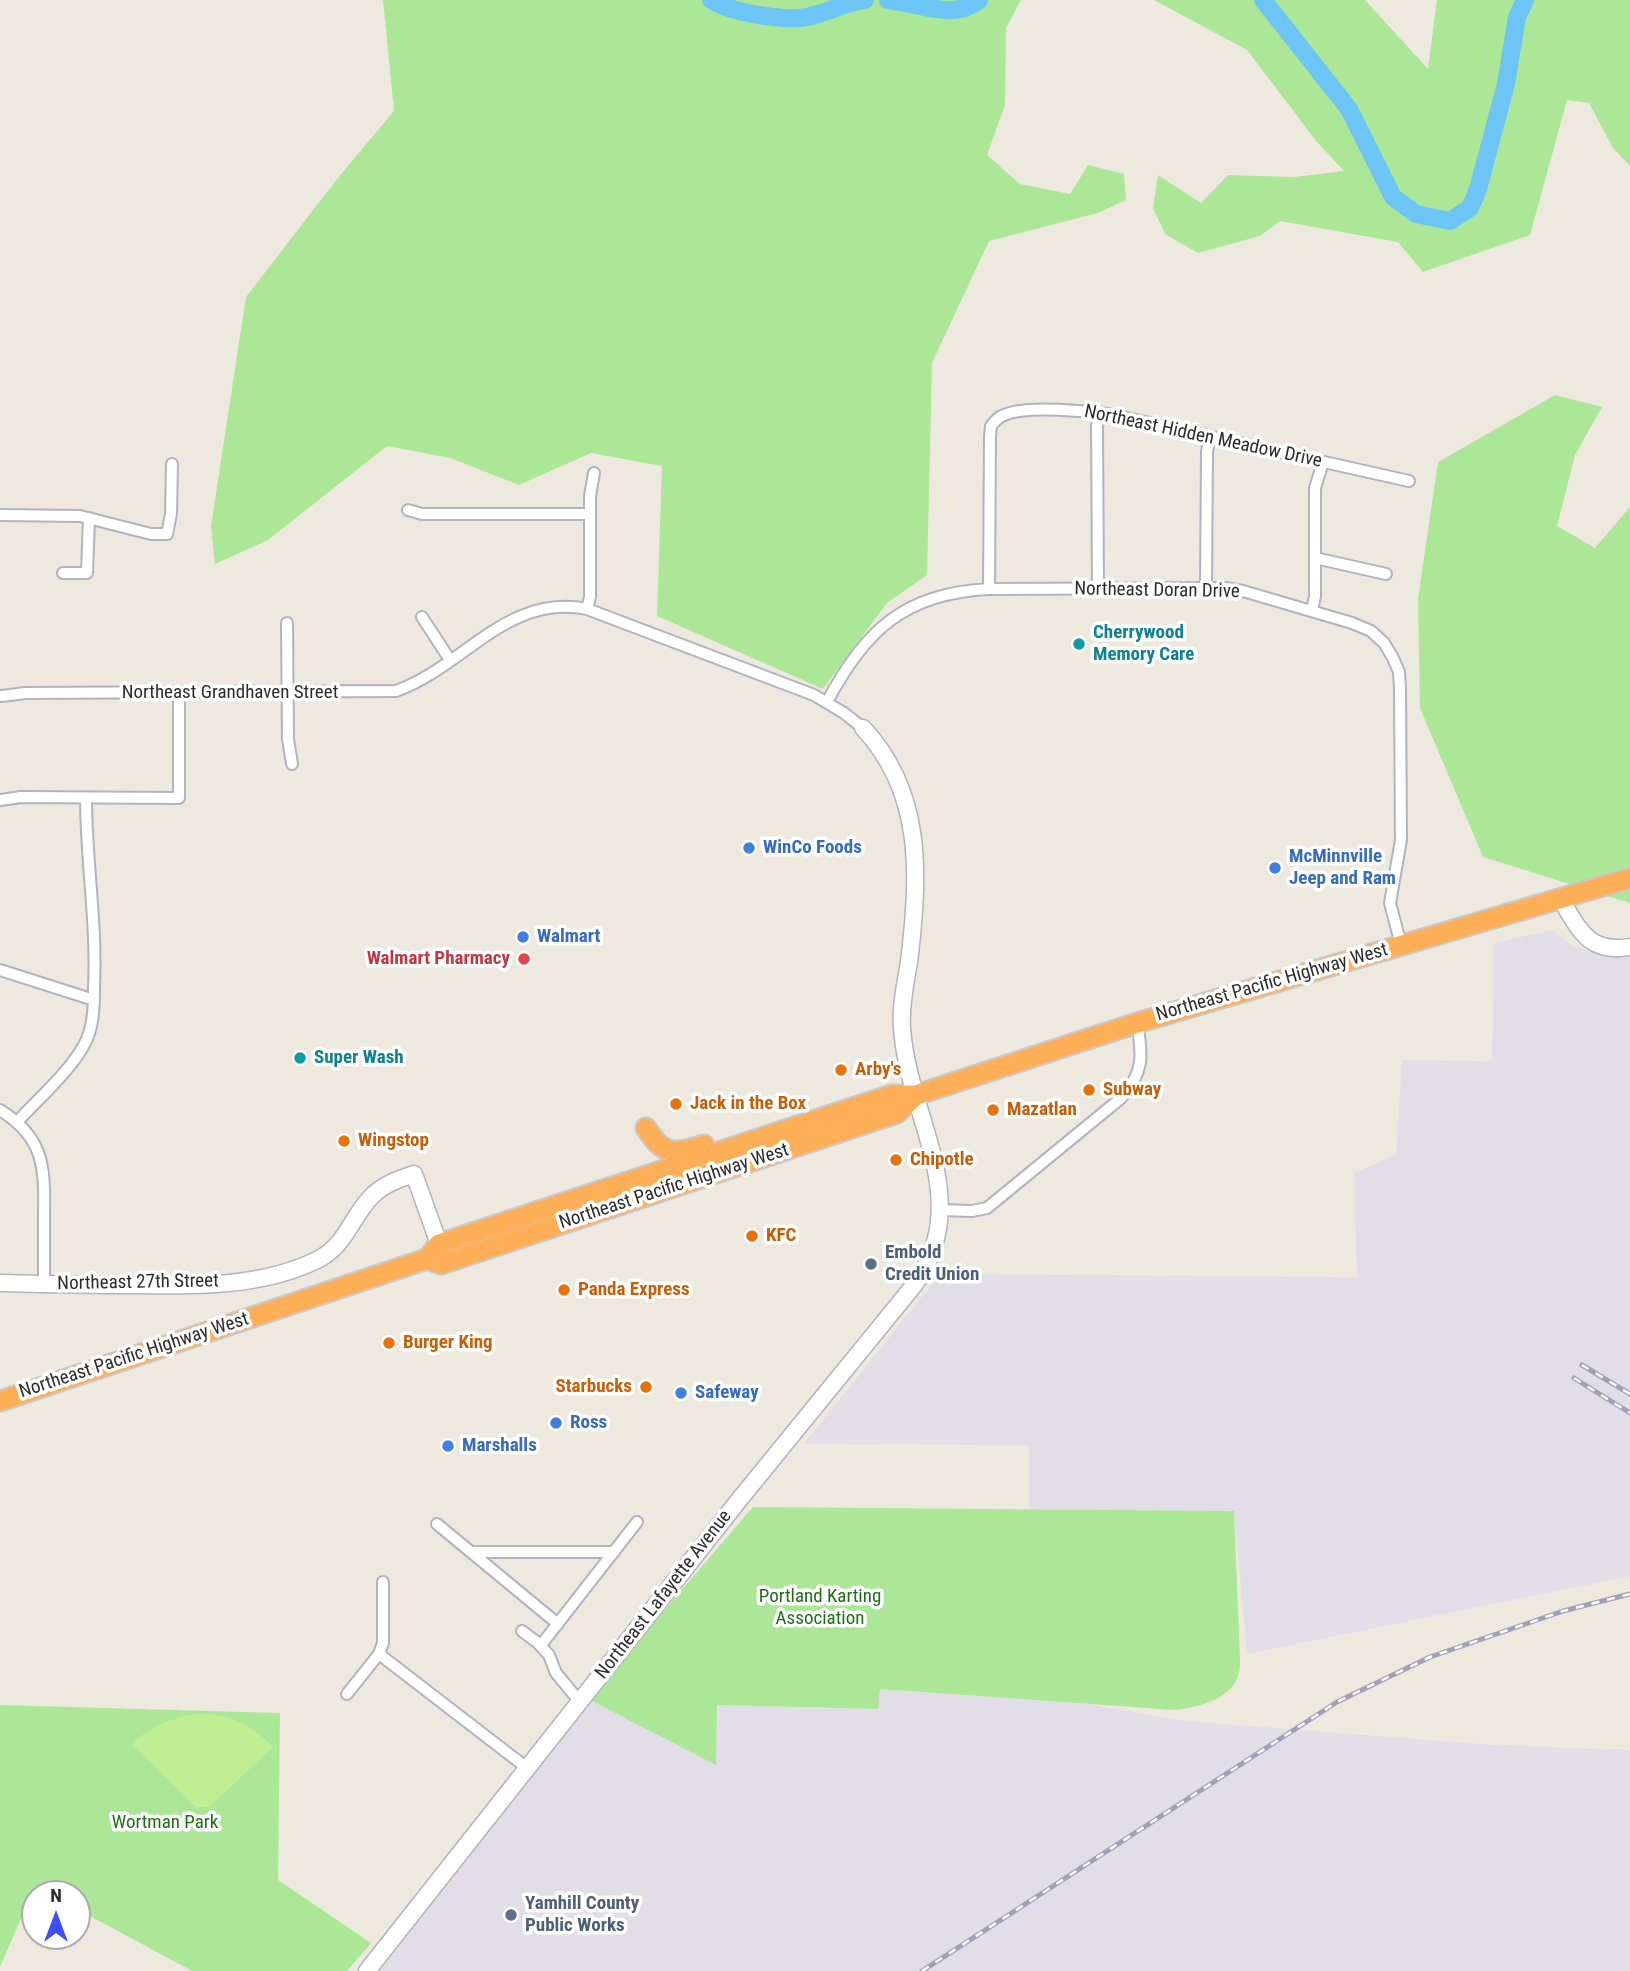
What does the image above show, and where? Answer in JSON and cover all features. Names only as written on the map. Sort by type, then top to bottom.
[{"type":"highway","name":"Northeast Pacific Highway West","points":[[0,1401],[643,1175],[665,1171],[892,1095],[916,1095],[1138,1023],[1630,878]]},
{"type":"highway","name":"Northeast Pacific Highway West","points":[[433,1251],[441,1264],[897,1112],[916,1095]]},
{"type":"highway","points":[[646,1128],[656,1144],[674,1153],[685,1152],[745,1132],[790,1129]]},
{"type":"highway","points":[[657,1193],[660,1185],[671,1177],[751,1150],[768,1137]]},
{"type":"highway","points":[[576,1220],[596,1202],[632,1191],[643,1175]]},
{"type":"main road","name":"Northeast Lafayette Avenue","points":[[367,1971],[915,1284],[935,1249],[940,1210],[934,1162],[902,1027],[902,1002],[913,921],[912,832],[905,796],[897,776],[877,743],[863,729]]},
{"type":"main road","points":[[1560,898],[1583,935],[1591,942],[1611,948],[1630,947]]},
{"type":"main road","name":"Northeast 27th Street","points":[[0,1283],[212,1284],[243,1281],[303,1266],[320,1259],[335,1248],[373,1194],[390,1183],[414,1174],[433,1251]]},
{"type":"street","name":"Northeast Hidden Meadow Drive","points":[[989,589],[990,436],[991,426],[1005,414],[1033,411],[1100,413],[1409,481]]},
{"type":"street","points":[[1098,588],[1097,426],[1100,413]]},
{"type":"street","points":[[1206,588],[1207,451],[1210,437]]},
{"type":"street","points":[[1312,611],[1315,596],[1315,488],[1323,462]]},
{"type":"street","points":[[0,515],[62,514],[151,534],[167,534],[172,514],[172,464]]},
{"type":"street","points":[[586,609],[590,597],[590,496],[594,473]]},
{"type":"street","points":[[408,510],[422,514],[590,514]]},
{"type":"street","points":[[62,573],[87,573],[89,518]]},
{"type":"street","points":[[1315,558],[1386,574]]},
{"type":"street","name":"Northeast Doran Drive","points":[[827,702],[849,663],[870,636],[900,613],[929,599],[953,592],[989,589],[1206,588],[1243,591],[1352,622],[1371,631],[1384,643],[1398,672],[1401,840],[1390,903],[1401,945]]},
{"type":"street","name":"Northeast Grandhaven Street","points":[[2,696],[25,693],[396,691],[419,681],[525,613],[546,606],[570,606],[586,609],[827,702],[863,729]]},
{"type":"street","points":[[422,617],[450,660]]},
{"type":"street","points":[[287,623],[288,739],[292,764]]},
{"type":"street","points":[[0,800],[21,797],[179,798],[179,693]]},
{"type":"street","points":[[18,1121],[78,1055],[92,1023],[94,937],[86,838],[86,798]]},
{"type":"street","points":[[0,970],[94,1000]]},
{"type":"street","points":[[940,1210],[972,1211],[987,1208],[1120,1099],[1140,1070],[1141,1044],[1138,1023]]},
{"type":"street","points":[[0,1110],[18,1121],[34,1140],[41,1158],[45,1177],[44,1284]]},
{"type":"street","points":[[541,1645],[637,1522]]},
{"type":"street","points":[[437,1524],[558,1624]]},
{"type":"street","points":[[471,1552],[614,1552]]},
{"type":"street","points":[[347,1694],[379,1654],[383,1643],[383,1582]]},
{"type":"street","points":[[522,1631],[541,1645],[549,1655],[556,1674],[580,1702]]},
{"type":"street","points":[[379,1654],[527,1768]]},
{"type":"shaded area","points":[[1552,930],[1575,947],[1610,957],[1630,956],[1630,1576],[1247,1654],[1234,1511],[1029,1509],[1029,1445],[804,1444],[940,1274],[1357,1277],[1354,1173],[1396,1155],[1402,1060],[1492,1061],[1494,943]]},
{"type":"shaded area","points":[[880,1689],[1087,1704],[1185,1721],[1493,1745],[1630,1750],[1630,1971],[377,1971],[588,1699],[716,1764],[716,1705],[878,1709]]},
{"type":"green space","points":[[383,0],[1021,0],[1006,28],[1005,105],[987,155],[1020,184],[1070,194],[1088,165],[1124,174],[1126,200],[1098,213],[989,241],[932,363],[927,575],[887,603],[823,689],[657,616],[662,466],[591,453],[519,485],[450,458],[387,446],[268,540],[215,564],[211,526],[246,297],[337,179],[394,111]]},
{"type":"green space","points":[[1154,0],[1365,0],[1428,69],[1437,0],[1630,0],[1630,166],[1613,148],[1589,103],[1567,100],[1530,235],[1423,272],[1398,242],[1280,221],[1260,236],[1198,253],[1165,234],[1153,208],[1158,175],[1201,203],[1228,175],[1294,177],[1344,171],[1317,142],[1247,50]]},
{"type":"green space","points":[[1555,395],[1602,407],[1575,455],[1557,526],[1595,548],[1630,507],[1630,903],[1483,857],[1420,708],[1418,599],[1438,462]]},
{"type":"green space","name":"Portland Karting Association","points":[[753,1507],[1234,1511],[1240,1659],[1238,1676],[1228,1691],[1220,1697],[1202,1705],[1174,1710],[880,1689],[878,1709],[717,1705],[716,1765],[588,1699]]},
{"type":"green space","name":"Wortman Park","points":[[0,1705],[280,1713],[278,1880],[371,1943],[347,1971],[192,1971],[91,1917],[91,1880],[21,1880],[21,1918],[0,1967]]},
{"type":"green space","points":[[194,1714],[228,1717],[255,1731],[273,1747],[209,1807],[196,1807],[132,1744],[160,1724]]},
{"type":"waterway","points":[[711,0],[744,12],[796,18],[865,0]]},
{"type":"waterway","points":[[888,0],[947,10],[969,6],[979,0]]},
{"type":"waterway","points":[[1263,0],[1349,109],[1393,197],[1416,214],[1450,221],[1470,208],[1478,189],[1506,84],[1517,17],[1525,0]]},
{"type":"railway","points":[[1582,1365],[1630,1394]]},
{"type":"railway","points":[[1574,1378],[1630,1413]]},
{"type":"railway","points":[[922,1971],[1337,1702],[1430,1657],[1563,1611],[1630,1594]]},
{"type":"place","name":"Cherrywood Memory Care","points":[[1079,644]]},
{"type":"place","name":"WinCo Foods","points":[[749,848]]},
{"type":"place","name":"McMinnville Jeep and Ram","points":[[1275,868]]},
{"type":"place","name":"Walmart","points":[[523,937]]},
{"type":"place","name":"Walmart Pharmacy","points":[[524,959]]},
{"type":"place","name":"Super Wash","points":[[300,1058]]},
{"type":"place","name":"Arby's","points":[[841,1070]]},
{"type":"place","name":"Subway","points":[[1089,1090]]},
{"type":"place","name":"Jack in the Box","points":[[676,1104]]},
{"type":"place","name":"Mazatlan","points":[[993,1110]]},
{"type":"place","name":"Wingstop","points":[[344,1141]]},
{"type":"place","name":"Chipotle","points":[[896,1160]]},
{"type":"place","name":"KFC","points":[[752,1236]]},
{"type":"place","name":"Embold Credit Union","points":[[871,1264]]},
{"type":"place","name":"Panda Express","points":[[564,1290]]},
{"type":"place","name":"Burger King","points":[[389,1343]]},
{"type":"place","name":"Starbucks","points":[[646,1387]]},
{"type":"place","name":"Safeway","points":[[681,1393]]},
{"type":"place","name":"Ross","points":[[556,1423]]},
{"type":"place","name":"Marshalls","points":[[448,1446]]},
{"type":"place","name":"Yamhill County Public Works","points":[[511,1915]]}]
